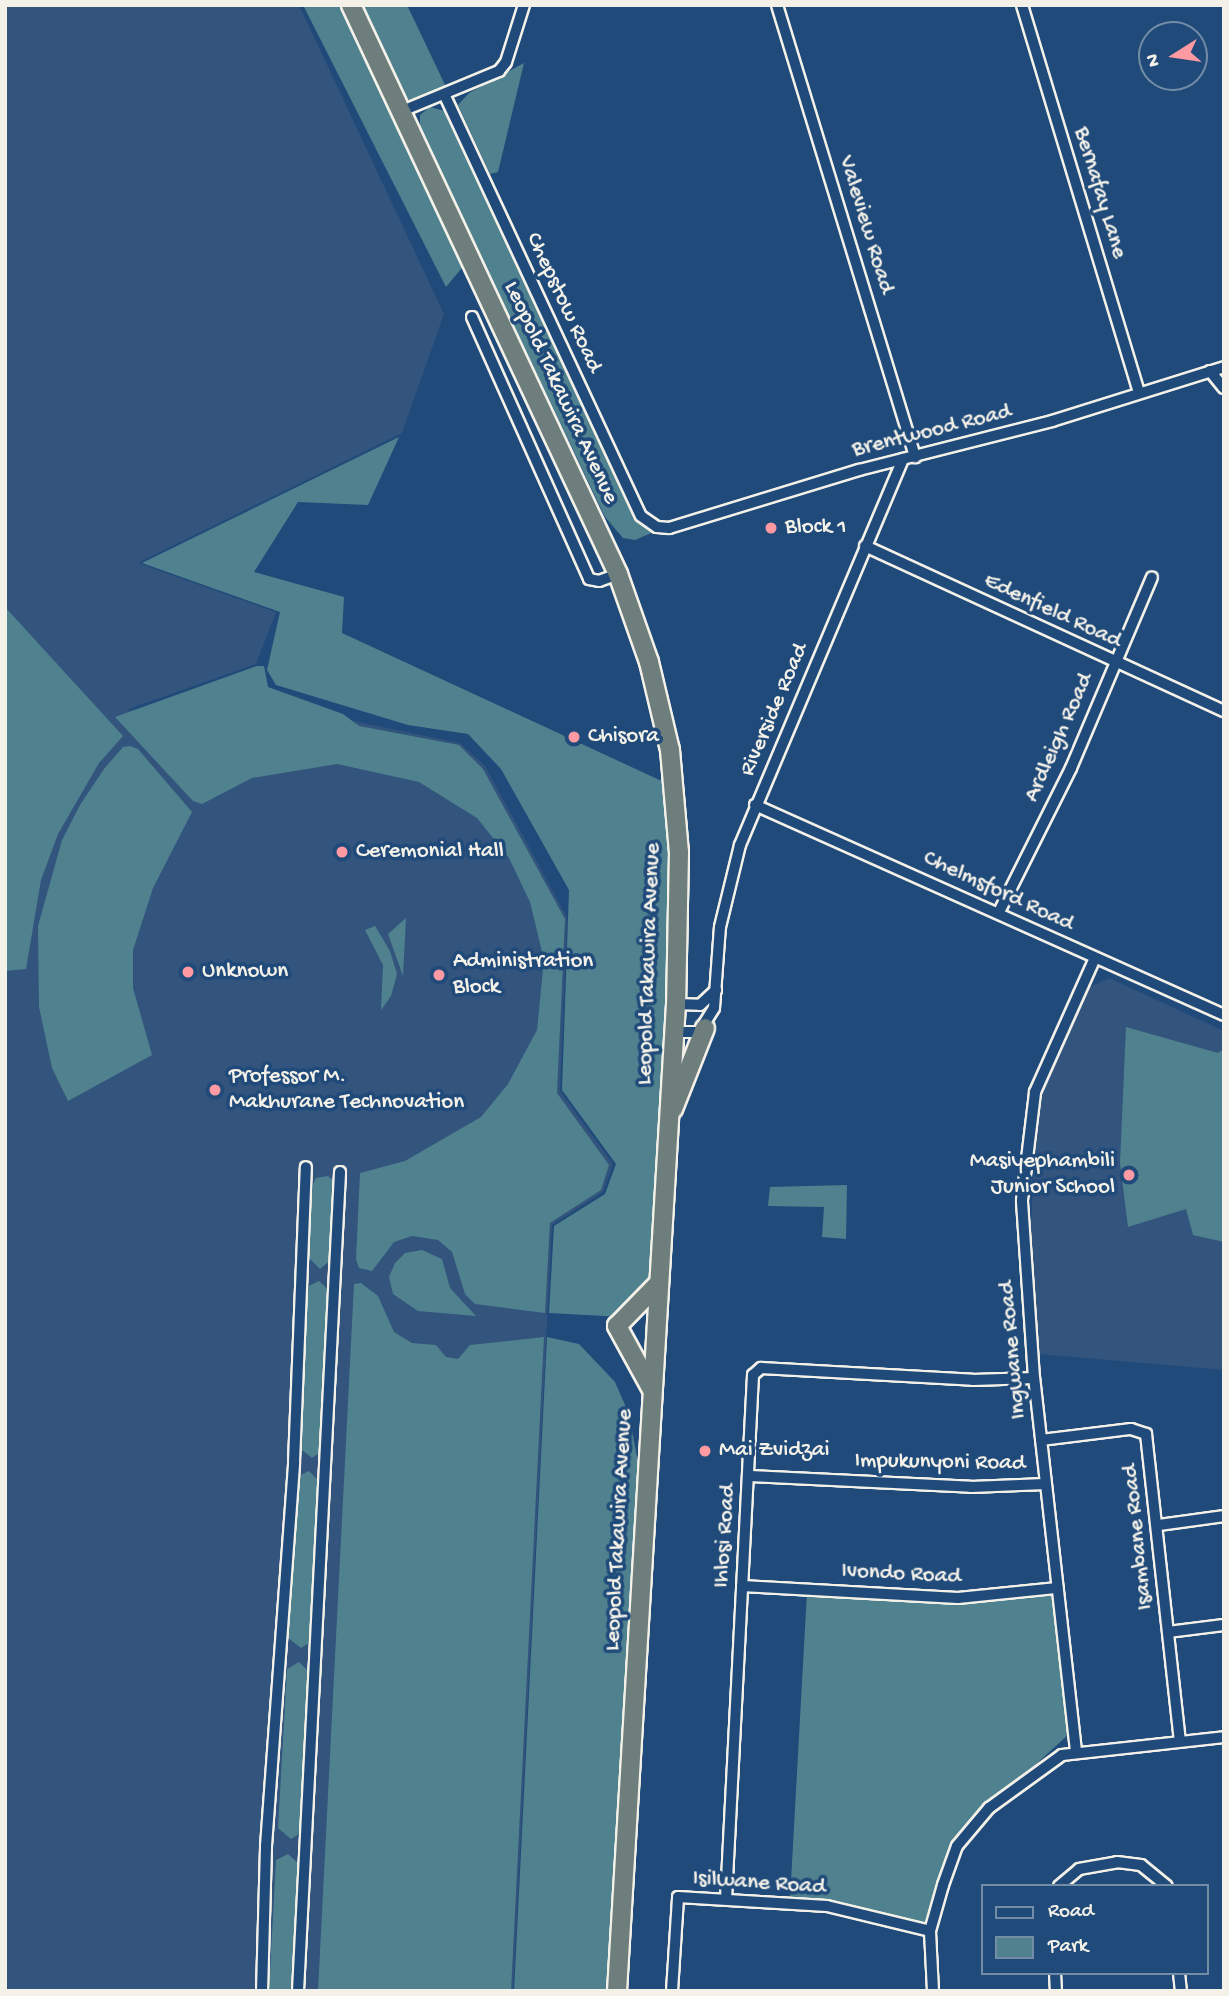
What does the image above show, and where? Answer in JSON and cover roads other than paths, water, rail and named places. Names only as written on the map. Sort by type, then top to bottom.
[{"type":"highway","name":"Leopold Takawira Avenue","points":[[351,5],[618,574],[649,662],[670,750],[679,852],[676,1004],[617,1991]]},
{"type":"highway","points":[[670,1116],[705,1028]]},
{"type":"highway","points":[[653,1392],[617,1326],[658,1284]]},
{"type":"street","points":[[402,111],[444,96],[503,66],[524,5]]},
{"type":"street","name":"Valeview Road","points":[[777,5],[915,457]]},
{"type":"street","name":"Bernafay Lane","points":[[1022,5],[1139,393]]},
{"type":"street","name":"Chepstow Road","points":[[444,96],[641,516],[650,524]]},
{"type":"street","points":[[472,317],[589,579],[599,581],[618,574]]},
{"type":"street","name":"Brentwood Road","points":[[650,524],[668,528],[1224,367]]},
{"type":"street","points":[[1210,371],[1224,388]]},
{"type":"street","name":"Riverside Road","points":[[705,1028],[719,986],[723,908],[755,805],[903,459]]},
{"type":"street","name":"Edenfield Road","points":[[865,547],[1224,711]]},
{"type":"street","name":"Ardleigh Road","points":[[999,912],[1071,768],[1114,662],[1153,577]]},
{"type":"street","name":"Chelmsford Road","points":[[755,805],[1224,1015]]},
{"type":"street","name":"Ingwane Road","points":[[1076,1751],[1034,1378],[1023,1230],[1026,1146],[1035,1092],[1095,958]]},
{"type":"street","points":[[676,1004],[700,1005],[719,986]]},
{"type":"street","points":[[674,1032],[691,1033],[705,1028]]},
{"type":"street","points":[[262,1991],[266,1846],[294,1462],[306,1167]]},
{"type":"street","points":[[298,1991],[340,1172]]},
{"type":"street","name":"Ihlosi Road","points":[[726,1899],[750,1476],[753,1375],[761,1368],[973,1380],[1034,1378]]},
{"type":"street","name":"Isambane Road","points":[[1041,1440],[1142,1431],[1148,1440],[1180,1741]]},
{"type":"street","name":"Impukunyoni Road","points":[[750,1476],[971,1487],[1045,1484]]},
{"type":"street","points":[[1159,1525],[1224,1516]]},
{"type":"street","name":"Ivondo Road","points":[[742,1586],[958,1598],[1057,1588]]},
{"type":"street","points":[[1168,1632],[1224,1625]]},
{"type":"street","points":[[933,1991],[930,1931],[952,1859],[966,1832],[1052,1760],[1076,1751],[1224,1737]]},
{"type":"street","points":[[1061,1884],[1079,1869],[1117,1862],[1141,1865],[1165,1884]]},
{"type":"street","name":"Isilwane Road","points":[[672,1991],[676,1898],[827,1906],[930,1931]]},
{"type":"place","name":"Block 1","points":[[771,528]]},
{"type":"place","name":"Chisora","points":[[574,737]]},
{"type":"place","name":"Ceremonial Hall","points":[[342,852]]},
{"type":"place","name":"Unknown","points":[[188,972]]},
{"type":"place","name":"Administration Block","points":[[439,975]]},
{"type":"place","name":"Professor M. Makhurane Technovation","points":[[215,1090]]},
{"type":"place","name":"Masiyephambili Junior School","points":[[1129,1175]]},
{"type":"place","name":"Mai Zvidzai","points":[[705,1451]]}]
